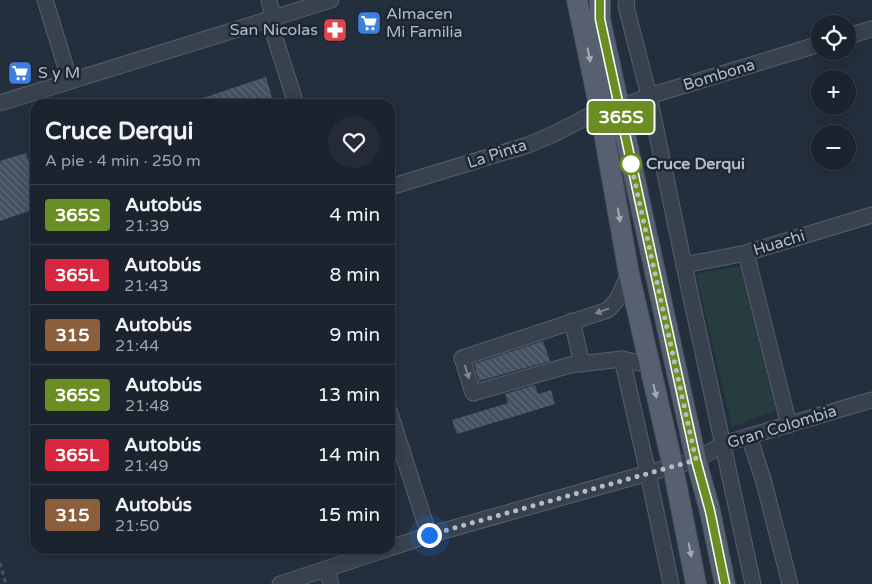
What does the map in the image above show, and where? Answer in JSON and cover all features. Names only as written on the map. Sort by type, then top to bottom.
[{"type":"main road","points":[[578,0],[610,109],[710,511],[725,584]]},
{"type":"main road","points":[[600,0],[600,19],[630,274],[649,365],[674,467],[696,584]]},
{"type":"street","points":[[45,0],[70,81]]},
{"type":"street","points":[[269,0],[275,38],[294,99]]},
{"type":"street","points":[[0,103],[331,0]]},
{"type":"street","points":[[627,0],[626,6],[649,96],[753,584]]},
{"type":"street","points":[[856,34],[872,29]]},
{"type":"street","name":"Bombona","points":[[610,109],[811,47]]},
{"type":"street","name":"La Pinta","points":[[395,185],[528,145],[610,109]]},
{"type":"street","name":"Huachi","points":[[684,266],[746,253],[872,215]]},
{"type":"street","points":[[746,253],[789,425]]},
{"type":"street","points":[[630,274],[617,300],[608,310],[462,358],[473,392],[582,364],[622,359],[649,365]]},
{"type":"street","points":[[572,321],[582,364]]},
{"type":"street","points":[[622,359],[671,584]]},
{"type":"street","name":"Gran Colombia","points":[[395,546],[674,467],[696,460],[723,444],[872,400]]},
{"type":"street","points":[[395,429],[429,535]]},
{"type":"street","points":[[749,436],[790,584]]},
{"type":"street","name":"Gran Colombia","points":[[280,584],[371,554]]},
{"type":"street","points":[[327,569],[331,584]]},
{"type":"path","points":[[0,563],[6,584]]},
{"type":"green space","points":[[744,265],[780,409],[732,427],[696,274]]},
{"type":"building","points":[[266,77],[273,99],[200,99]]},
{"type":"building","points":[[26,153],[30,165],[30,211],[0,221],[0,161]]},
{"type":"building","points":[[543,341],[550,361],[479,381],[474,364]]},
{"type":"building","points":[[535,385],[538,394],[551,390],[555,404],[457,434],[452,420],[508,403],[505,394]]},
{"type":"bus line","name":"365S","points":[[600,0],[600,19],[696,460],[710,511],[725,584]]},
{"type":"place","name":"Almacen Mi Familia","points":[[369,23]]},
{"type":"place","name":"San Nicolas","points":[[335,30]]},
{"type":"place","name":"S y M","points":[[20,73]]},
{"type":"place","name":"Cruce Derqui","points":[[631,164]]},
{"type":"route","points":[[429,535],[696,460],[631,164]]}]
